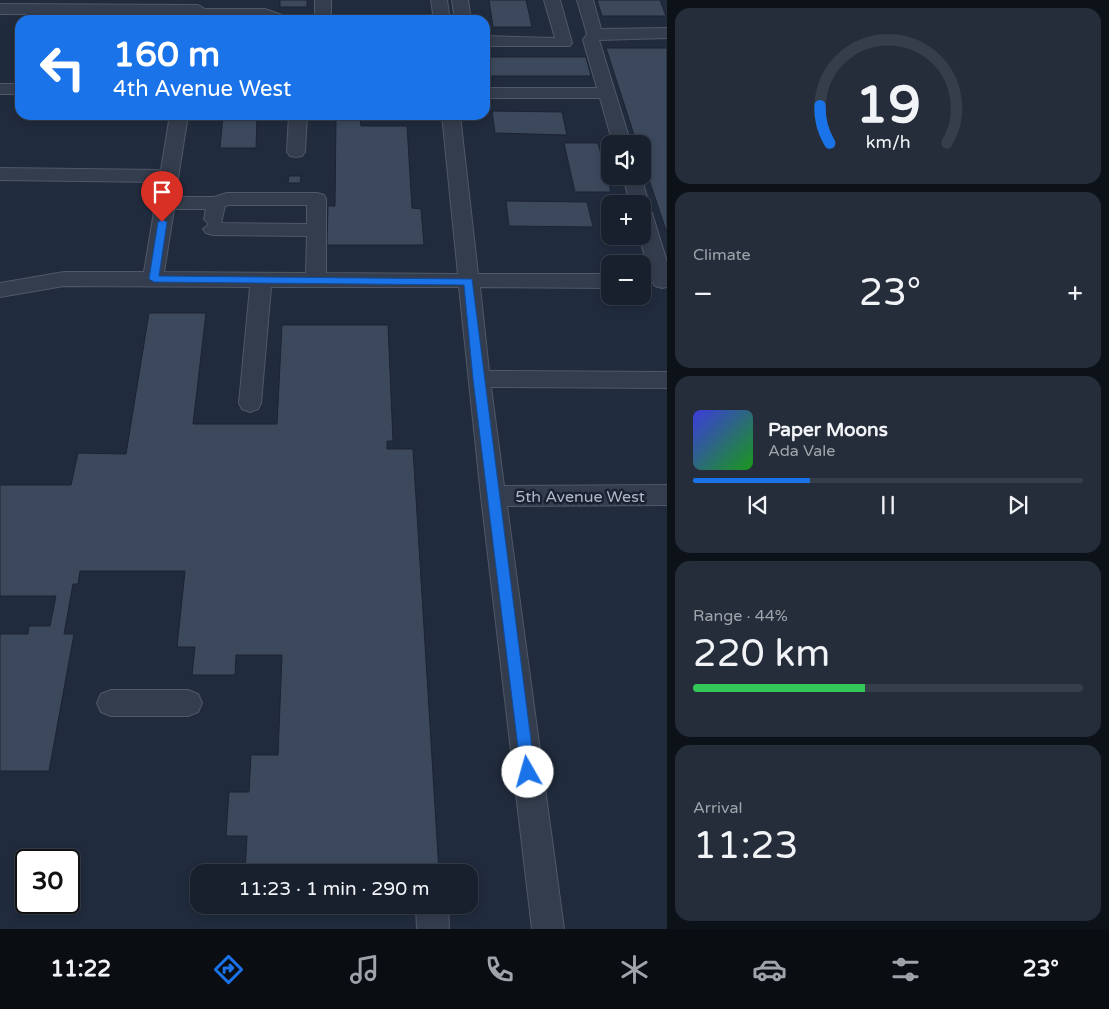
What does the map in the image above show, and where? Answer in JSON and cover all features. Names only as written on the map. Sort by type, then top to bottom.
[{"type":"street","points":[[323,0],[323,15]]},
{"type":"street","points":[[440,0],[442,15]]},
{"type":"street","points":[[460,0],[462,15]]},
{"type":"street","points":[[490,42],[564,43],[552,0]]},
{"type":"street","points":[[584,0],[595,34]]},
{"type":"street","points":[[0,9],[90,5],[198,11],[248,7],[267,15]]},
{"type":"street","points":[[595,34],[666,34]]},
{"type":"street","points":[[595,34],[591,40],[620,135]]},
{"type":"street","points":[[0,89],[15,89]]},
{"type":"street","points":[[490,93],[608,93]]},
{"type":"street","points":[[154,279],[178,120]]},
{"type":"street","points":[[296,152],[298,120]]},
{"type":"street","points":[[453,120],[479,379],[548,929]]},
{"type":"street","points":[[0,174],[169,176]]},
{"type":"street","points":[[214,220],[227,199],[317,198],[316,280]]},
{"type":"street","points":[[165,203],[214,220],[317,219]]},
{"type":"street","points":[[649,245],[657,281]]},
{"type":"street","points":[[0,290],[64,279],[601,281]]},
{"type":"street","points":[[250,403],[261,280]]},
{"type":"street","points":[[479,379],[666,380]]},
{"type":"street","name":"5th Avenue West","points":[[493,496],[666,495]]},
{"type":"street","points":[[111,703],[188,703]]},
{"type":"street","points":[[432,914],[433,929]]},
{"type":"building","points":[[280,0],[307,0],[307,7],[280,7]]},
{"type":"building","points":[[489,0],[526,0],[532,27],[493,27]]},
{"type":"building","points":[[597,0],[660,0],[666,16],[602,16]]},
{"type":"building","points":[[606,48],[667,48],[667,233],[651,185],[651,135],[634,135]]},
{"type":"building","points":[[490,57],[586,57],[591,76],[490,76]]},
{"type":"building","points":[[492,111],[562,112],[567,135],[495,133]]},
{"type":"building","points":[[223,120],[257,120],[256,148],[220,148]]},
{"type":"building","points":[[336,120],[360,120],[361,126],[407,126],[412,208],[421,209],[424,245],[327,245],[328,206],[335,206]]},
{"type":"building","points":[[564,143],[598,143],[601,154],[601,185],[609,185],[611,192],[575,192]]},
{"type":"building","points":[[289,176],[301,176],[300,183],[288,183]]},
{"type":"building","points":[[506,201],[587,202],[593,227],[509,226]]},
{"type":"building","points":[[149,313],[206,313],[193,424],[277,424],[282,325],[388,325],[393,441],[387,441],[387,449],[413,449],[439,864],[245,864],[247,836],[226,836],[229,792],[249,792],[251,755],[278,755],[282,655],[236,655],[235,675],[192,675],[195,647],[177,647],[185,571],[80,571],[78,584],[73,584],[64,634],[74,634],[49,771],[0,771],[0,634],[28,634],[29,626],[50,626],[56,596],[0,596],[0,485],[71,485],[78,453],[126,454]]},
{"type":"route","points":[[162,222],[154,279],[469,281],[479,379],[528,772]]}]
